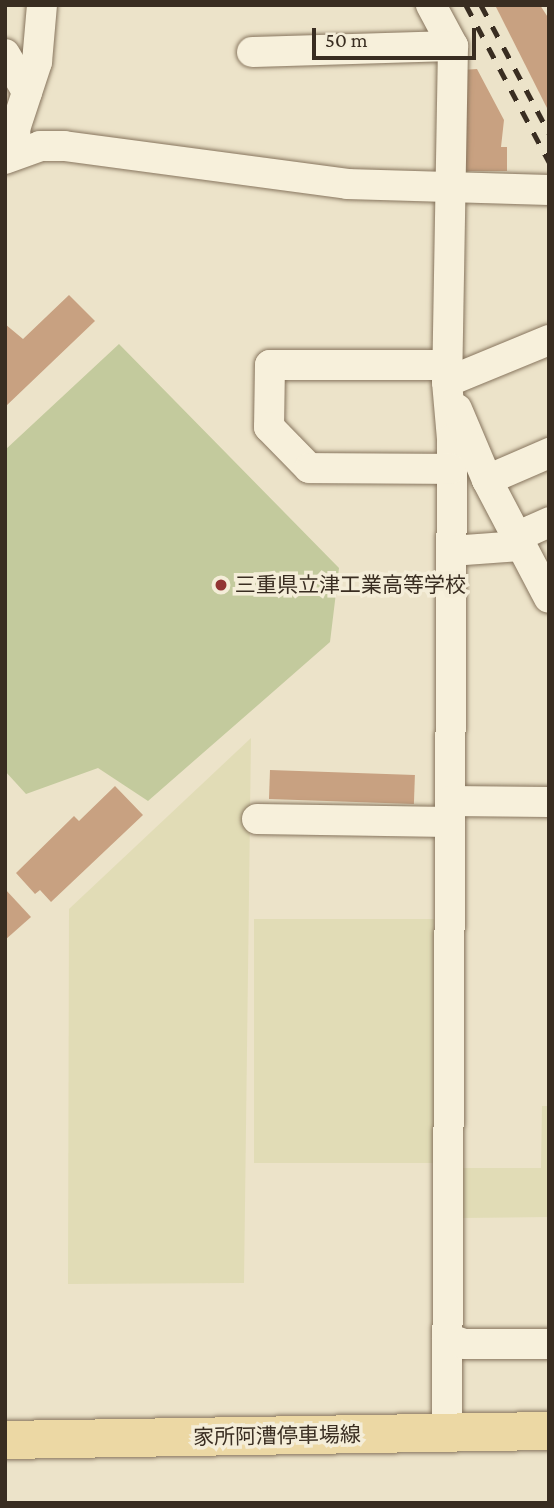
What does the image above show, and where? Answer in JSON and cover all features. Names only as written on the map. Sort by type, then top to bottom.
[{"type":"main road","name":"家所阿漕停車場線","points":[[5,1440],[549,1431]]},
{"type":"street","points":[[42,5],[37,62],[15,129],[11,156],[64,146],[347,184],[549,190]]},
{"type":"street","points":[[431,5],[453,46],[453,173],[449,187],[447,374],[451,469],[447,1434]]},
{"type":"street","points":[[252,52],[453,46]]},
{"type":"street","points":[[5,54],[27,92]]},
{"type":"street","points":[[451,469],[309,468],[269,427],[270,365],[447,374],[549,340]]},
{"type":"street","points":[[447,374],[487,480],[549,598]]},
{"type":"street","points":[[487,480],[549,453]]},
{"type":"street","points":[[451,551],[518,542],[549,522]]},
{"type":"street","points":[[257,819],[450,811],[549,802]]},
{"type":"street","points":[[447,1338],[464,1344],[549,1344]]},
{"type":"shaded area","points":[[251,738],[244,1283],[68,1284],[69,909]]},
{"type":"shaded area","points":[[254,919],[434,919],[434,1163],[254,1163]]},
{"type":"shaded area","points":[[542,1106],[549,1106],[549,1217],[460,1218],[460,1168],[541,1168]]},
{"type":"green space","points":[[119,344],[339,568],[330,642],[148,801],[98,768],[26,794],[5,771],[5,450]]},
{"type":"building","points":[[495,5],[540,5],[549,19],[549,112]]},
{"type":"building","points":[[477,69],[504,120],[501,147],[507,147],[507,171],[461,171],[462,70]]},
{"type":"building","points":[[69,295],[95,321],[5,407],[5,324],[23,339]]},
{"type":"building","points":[[270,770],[415,775],[414,804],[269,799]]},
{"type":"building","points":[[115,786],[143,815],[51,902],[40,890],[35,894],[16,873],[74,816],[79,821]]},
{"type":"building","points":[[5,889],[31,917],[5,940]]},
{"type":"railway","points":[[466,5],[549,162]]},
{"type":"railway","points":[[481,5],[549,133]]},
{"type":"place","name":"三重県立津工業高等学校","points":[[221,585]]}]
